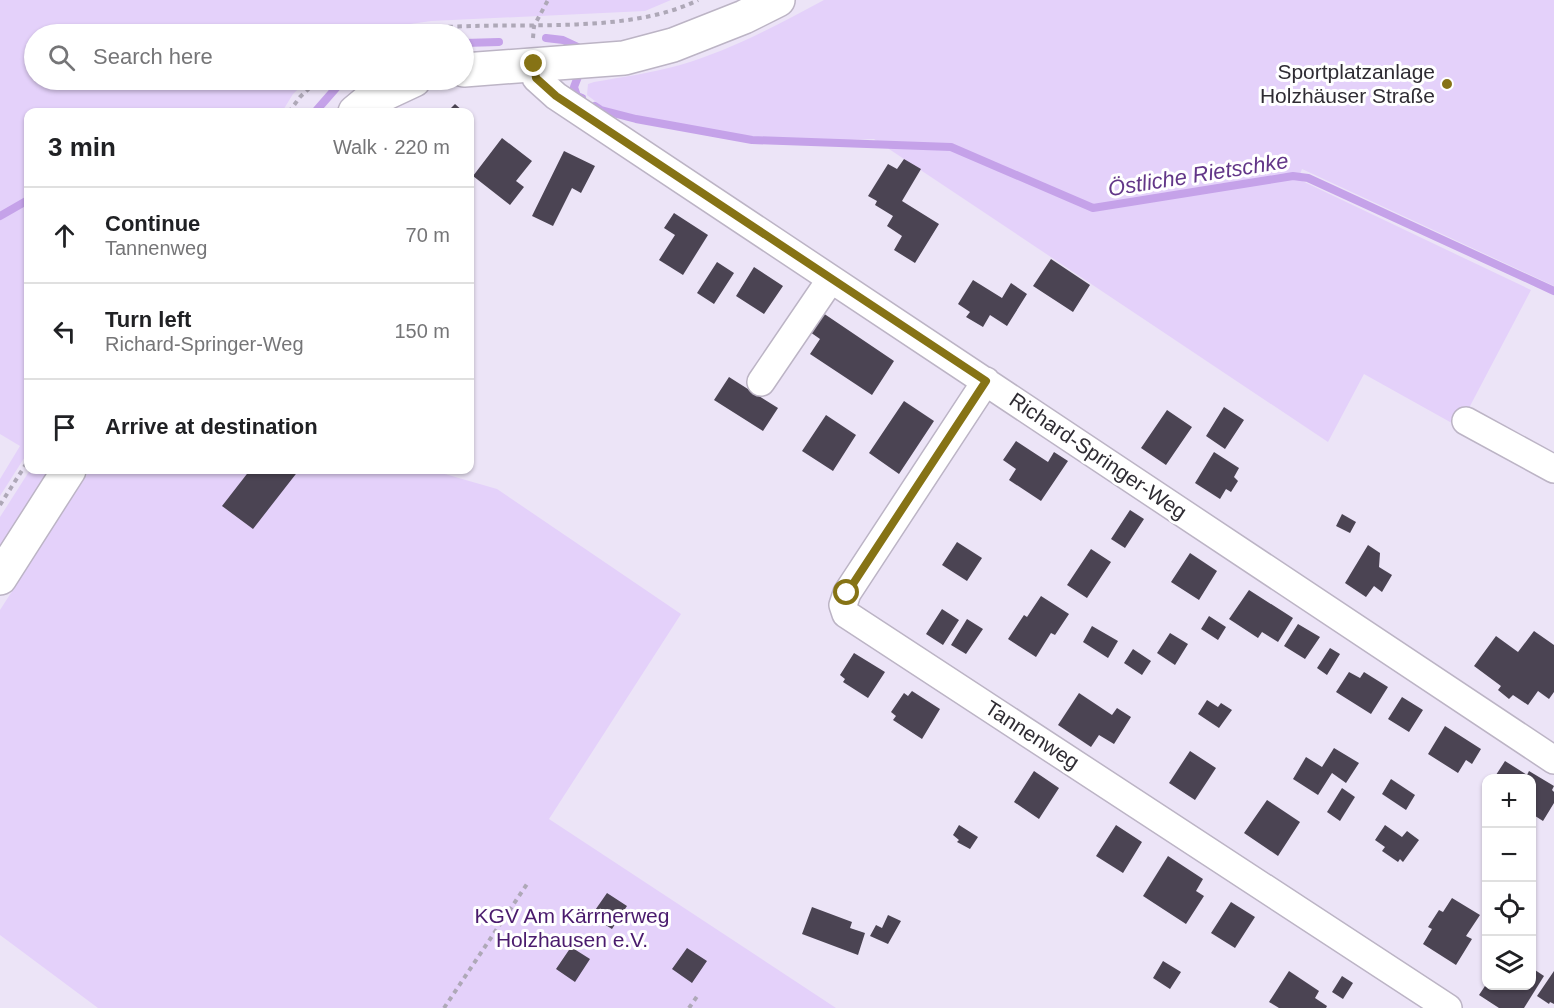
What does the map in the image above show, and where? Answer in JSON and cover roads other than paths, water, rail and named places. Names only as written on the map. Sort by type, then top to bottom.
[{"type":"main road","points":[[474,69],[624,58],[663,48],[717,28],[778,0]]},
{"type":"main road","points":[[360,108],[367,102],[393,90]]},
{"type":"main road","points":[[0,578],[66,474]]},
{"type":"street","name":"Richard-Springer-Weg","points":[[534,64],[536,78],[556,96],[1554,760]]},
{"type":"street","points":[[761,382],[831,279]]},
{"type":"street","name":"Tannenweg","points":[[986,381],[847,593],[843,605],[846,614],[1448,1008]]},
{"type":"street","points":[[1466,421],[1554,469]]},
{"type":"waterway","name":"Östliche Rietschke","points":[[546,38],[563,40],[578,47]]},
{"type":"waterway","name":"Östliche Rietschke","points":[[474,43],[499,42]]},
{"type":"waterway","name":"Östliche Rietschke","points":[[579,74],[574,87],[577,96],[582,98]]},
{"type":"waterway","name":"Östliche Rietschke","points":[[318,108],[334,90]]},
{"type":"waterway","name":"Östliche Rietschke","points":[[595,106],[601,110],[636,119],[752,140],[951,147],[1093,208],[1293,176],[1308,178],[1554,291]]},
{"type":"waterway","name":"Östliche Rietschke","points":[[0,216],[24,202]]},
{"type":"place","name":"Sportplatzanlage Holzhäuser Straße","points":[[1447,84]]},
{"type":"park label","name":"KGV Am Kärrnerweg Holzhausen e.V.","points":[[572,928]]}]
